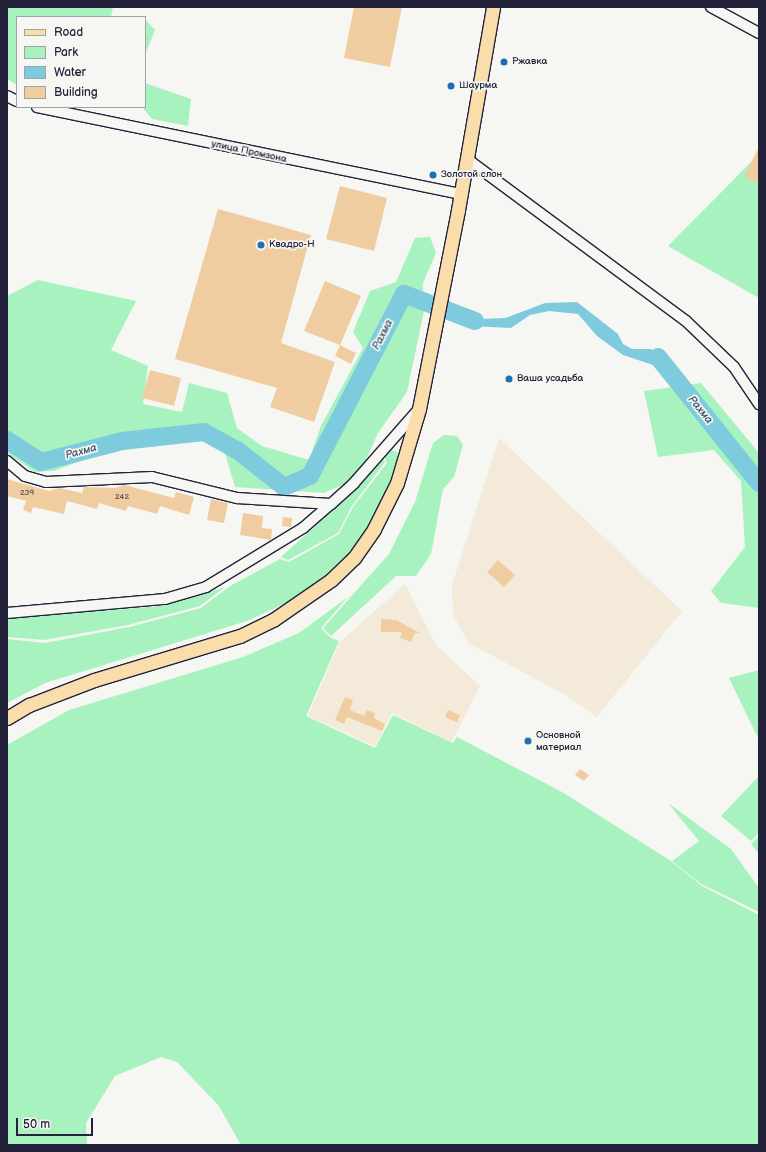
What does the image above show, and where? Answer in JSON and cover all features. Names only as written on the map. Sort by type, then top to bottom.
[{"type":"main road","points":[[7,718],[29,705],[94,680],[240,636],[310,597],[354,558],[374,529],[397,483],[419,409],[446,278],[493,7]]},
{"type":"street","points":[[712,7],[759,33]]},
{"type":"street","points":[[7,96],[16,100]]},
{"type":"street","name":"улица Промзона","points":[[42,108],[461,194]]},
{"type":"street","points":[[467,159],[686,321],[734,367],[759,404]]},
{"type":"street","points":[[7,613],[141,602],[185,594],[231,574],[303,528],[331,504],[419,409]]},
{"type":"street","points":[[7,461],[25,476],[46,482],[152,476],[237,498],[331,504]]},
{"type":"shaded area","points":[[499,438],[682,611],[597,717],[567,696],[469,643],[453,615],[452,585]]},
{"type":"shaded area","points":[[405,584],[436,645],[480,686],[452,742],[392,713],[375,746],[308,716],[340,642]]},
{"type":"green space","points":[[7,7],[113,7],[111,16],[16,16],[16,84],[7,79]]},
{"type":"green space","points":[[146,20],[155,30],[146,52]]},
{"type":"green space","points":[[146,83],[191,99],[188,126],[152,119],[143,108],[146,108]]},
{"type":"green space","points":[[759,154],[759,298],[668,246]]},
{"type":"green space","points":[[430,237],[436,253],[423,283],[424,311],[407,392],[378,433],[358,478],[324,493],[235,487],[219,433],[153,447],[122,445],[54,471],[35,472],[7,453],[7,296],[38,280],[136,301],[111,350],[148,366],[143,404],[182,412],[189,383],[227,393],[237,428],[262,446],[309,460],[321,426],[363,348],[353,332],[370,291],[396,282],[415,238]]},
{"type":"green space","points":[[701,383],[759,453],[759,608],[721,603],[711,591],[745,547],[741,481],[714,450],[658,457],[644,391]]},
{"type":"green space","points":[[444,435],[457,436],[463,445],[454,477],[443,489],[431,554],[416,576],[396,576],[331,636],[323,628],[389,554],[415,502],[433,443]]},
{"type":"green space","points":[[389,450],[396,451],[399,458],[380,510],[356,548],[327,578],[293,600],[247,621],[45,683],[7,703],[7,639],[45,643],[129,627],[201,608],[230,586],[280,559],[289,562],[339,534],[353,507],[387,463],[384,455]]},
{"type":"green space","points":[[382,456],[385,462],[352,506],[338,533],[288,560],[281,557],[353,492]]},
{"type":"green space","points":[[225,587],[200,606],[128,625],[44,640],[7,637],[7,618],[161,606]]},
{"type":"green space","points":[[348,597],[321,628],[331,638],[339,641],[306,716],[375,748],[393,715],[453,743],[457,737],[562,792],[671,861],[702,886],[759,915],[759,1145],[241,1145],[219,1106],[177,1062],[161,1057],[115,1076],[86,1123],[87,1145],[7,1145],[7,745],[69,710],[243,657],[299,633]]},
{"type":"green space","points":[[759,670],[759,740],[729,678]]},
{"type":"green space","points":[[759,776],[759,833],[751,841],[721,816]]},
{"type":"green space","points":[[668,803],[731,849],[759,888],[759,912],[701,884],[672,861],[699,841]]},
{"type":"green space","points":[[759,836],[759,854],[751,844]]},
{"type":"water","points":[[577,302],[618,334],[623,344],[632,349],[651,349],[677,372],[671,380],[653,365],[623,355],[597,336],[578,314],[549,311],[530,315],[511,328],[472,326],[453,315],[454,306],[481,319],[505,318],[545,303]]},
{"type":"building","points":[[354,7],[402,7],[390,67],[344,58]]},
{"type":"building","points":[[759,147],[759,184],[744,176]]},
{"type":"building","points":[[340,186],[387,198],[374,251],[326,239]]},
{"type":"building","points":[[218,209],[311,235],[281,343],[335,362],[314,422],[270,407],[277,388],[175,359]]},
{"type":"building","points":[[325,281],[361,296],[340,345],[304,331]]},
{"type":"building","points":[[340,345],[356,353],[351,364],[335,356]]},
{"type":"building","points":[[150,370],[181,378],[174,406],[142,398]]},
{"type":"building","points":[[7,479],[49,491],[59,488],[82,493],[84,487],[115,488],[124,485],[174,498],[176,492],[194,497],[189,515],[160,506],[157,514],[128,506],[126,511],[99,503],[97,509],[67,501],[64,514],[33,507],[31,513],[23,510],[26,501],[7,496]]},
{"type":"building","points":[[211,499],[228,503],[224,523],[207,520]]},
{"type":"building","points":[[243,513],[263,516],[262,528],[272,529],[271,540],[240,535]]},
{"type":"building","points":[[283,517],[292,518],[291,527],[282,526]]},
{"type":"building","points":[[498,560],[515,575],[504,587],[487,572]]},
{"type":"building","points":[[381,619],[396,620],[420,633],[415,633],[411,642],[400,638],[402,632],[381,632]]},
{"type":"building","points":[[345,697],[353,700],[350,710],[364,716],[367,710],[375,713],[374,718],[385,724],[382,731],[347,717],[344,724],[335,720]]},
{"type":"building","points":[[448,710],[460,715],[457,722],[445,717]]},
{"type":"building","points":[[580,769],[589,775],[584,781],[575,775]]},
{"type":"waterway","name":"Рахма","points":[[7,440],[41,462],[122,441],[204,432],[237,450],[284,487],[310,476],[404,294],[475,321]]},
{"type":"waterway","name":"Рахма","points":[[658,357],[759,483]]},
{"type":"place","name":"Ржавка","points":[[504,62]]},
{"type":"place","name":"Шаурма","points":[[451,86]]},
{"type":"place","name":"Золотой слон","points":[[433,175]]},
{"type":"place","name":"Квадро-Н","points":[[261,245]]},
{"type":"place","name":"Ваша усадьба","points":[[509,379]]},
{"type":"place","name":"Основной материал","points":[[528,741]]}]
